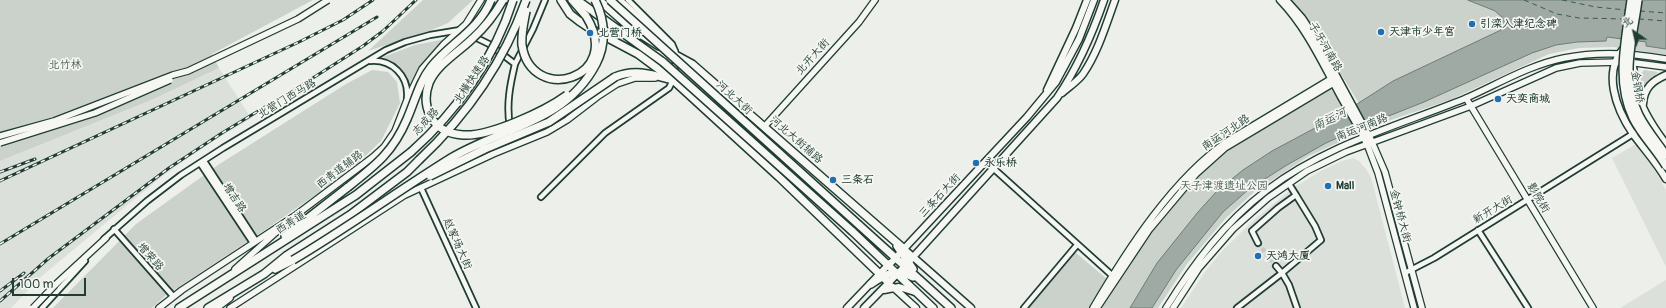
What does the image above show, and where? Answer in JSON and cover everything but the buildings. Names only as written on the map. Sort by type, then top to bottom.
[{"type":"main road","points":[[258,257],[378,163],[395,144],[408,118],[426,74],[443,54],[479,21],[491,0]]},
{"type":"main road","points":[[503,0],[480,32],[431,77],[426,93],[427,109],[431,118],[441,128],[452,133],[464,135],[476,134],[505,125],[533,114],[560,100],[590,74]]},
{"type":"main road","name":"志成路","points":[[411,152],[436,128],[470,86],[485,62],[502,28],[513,0]]},
{"type":"main road","points":[[527,0],[522,41],[526,59],[532,68],[543,75],[561,79],[572,78],[583,71],[593,56],[596,46],[594,30],[586,16],[572,0]]},
{"type":"main road","name":"北横快速路","points":[[264,274],[286,256],[371,200],[407,172],[453,127],[479,92],[503,53],[527,0]]},
{"type":"main road","points":[[561,0],[570,14],[591,30],[638,54],[673,80],[779,177],[916,308]]},
{"type":"main road","name":"河北大街","points":[[577,0],[663,62],[888,266],[902,263]]},
{"type":"main road","points":[[208,308],[264,274],[293,260],[456,156],[548,114],[571,97],[590,74],[597,62],[602,47],[602,19],[595,0]]},
{"type":"main road","name":"河北大街辅路","points":[[598,0],[647,39],[692,64],[890,237],[902,263]]},
{"type":"main road","name":"河北大街","points":[[610,0],[859,226],[902,263],[916,293],[933,308]]},
{"type":"main road","points":[[619,0],[676,55]]},
{"type":"main road","name":"三条石大街","points":[[1045,95],[1076,28],[1086,0]]},
{"type":"main road","name":"三条石大街","points":[[864,308],[880,292],[891,285],[911,241],[996,150],[1056,82],[1079,39],[1094,0]]},
{"type":"main road","name":"三条石大街","points":[[1057,98],[1075,69],[1090,37],[1104,0]]},
{"type":"main road","name":"三条石大街","points":[[879,274],[888,266],[902,263],[913,257],[1057,98],[1082,75],[1097,48],[1115,0]]},
{"type":"main road","name":"子牙河南路","points":[[1280,0],[1293,14],[1335,79]]},
{"type":"main road","name":"子牙河南路","points":[[1286,0],[1302,18],[1319,44],[1335,79],[1370,143]]},
{"type":"main road","name":"金钢桥","points":[[1631,0],[1623,68],[1626,100],[1637,125],[1666,166]]},
{"type":"main road","name":"金钢桥","points":[[1638,0],[1628,67],[1631,91],[1635,106],[1642,121],[1666,155]]},
{"type":"main road","points":[[1666,144],[1651,123],[1643,108],[1636,88],[1633,62],[1628,45],[1618,54],[1617,62],[1612,74],[1614,90],[1622,114],[1633,134],[1666,179]]},
{"type":"main road","points":[[410,186],[485,149],[549,122],[615,77],[624,74],[638,73],[673,80]]},
{"type":"main road","points":[[1643,108],[1644,94],[1648,86],[1666,75]]},
{"type":"main road","name":"西青道","points":[[179,308],[356,195],[411,152]]},
{"type":"main road","points":[[862,241],[879,274]]},
{"type":"main road","points":[[847,308],[879,274],[913,257],[971,308]]},
{"type":"main road","points":[[902,263],[951,308]]},
{"type":"main road","points":[[902,263],[924,283]]},
{"type":"main road","points":[[891,285],[916,293]]},
{"type":"street","name":"西青道辅路","points":[[159,308],[173,296],[296,215],[358,169],[384,147],[395,131],[407,100],[422,69],[444,44],[466,24],[481,0]]},
{"type":"street","points":[[514,146],[508,113],[509,95],[515,64],[533,29],[545,0]]},
{"type":"street","points":[[541,197],[604,133],[669,88],[673,80],[676,55],[672,44],[628,0]]},
{"type":"street","name":"北开大街","points":[[764,127],[859,22],[875,0]]},
{"type":"street","points":[[0,143],[96,113],[284,26],[327,1]]},
{"type":"street","name":"北营门西马路","points":[[42,308],[114,229],[147,201],[202,162],[386,50],[405,42],[430,35],[460,30]]},
{"type":"street","points":[[460,30],[489,44],[515,64]]},
{"type":"street","name":"南运河南路","points":[[1166,308],[1185,278],[1208,247],[1232,221],[1256,199],[1306,164],[1367,136],[1466,98],[1553,61],[1588,54],[1644,55],[1666,59]]},
{"type":"street","points":[[369,61],[381,60],[391,65],[398,72],[407,85],[407,100]]},
{"type":"street","name":"南运河南路","points":[[1173,308],[1199,268],[1226,237],[1250,213],[1289,184],[1326,161],[1370,143],[1471,106],[1556,68],[1580,63],[1617,62],[1633,62],[1666,67]]},
{"type":"street","points":[[0,136],[54,121],[173,75],[188,71]]},
{"type":"street","points":[[230,308],[405,195],[486,157],[547,132],[567,120],[617,84],[635,78],[664,78]]},
{"type":"street","name":"南运河北路","points":[[1093,308],[1147,225],[1198,166],[1225,144],[1335,79]]},
{"type":"street","name":"影院街","points":[[1466,98],[1593,308]]},
{"type":"street","name":"新开大街","points":[[1408,272],[1528,200],[1651,123]]},
{"type":"street","name":"金钟桥大街","points":[[1370,143],[1385,172],[1408,272],[1414,308]]},
{"type":"street","name":"增吉路","points":[[202,162],[254,242]]},
{"type":"street","points":[[993,168],[1114,277]]},
{"type":"street","points":[[1238,308],[1321,240],[1316,226],[1289,184]]},
{"type":"street","name":"赵家场大街","points":[[422,188],[476,308]]},
{"type":"street","points":[[1258,243],[1252,231],[1278,208],[1296,195]]},
{"type":"street","points":[[227,276],[296,215]]},
{"type":"street","name":"增荣路","points":[[114,229],[173,296]]},
{"type":"street","points":[[1478,230],[1528,308]]},
{"type":"street","points":[[33,308],[55,285],[106,238]]},
{"type":"street","points":[[1024,308],[1078,245]]},
{"type":"street","points":[[1276,266],[1289,285],[1297,308]]},
{"type":"street","name":"金钟桥大街","points":[[1408,272],[1422,308]]},
{"type":"street","name":"南运河北路","points":[[1098,308],[1114,277]]},
{"type":"street","points":[[217,308],[244,286]]},
{"type":"shaded area","points":[[219,68],[251,118],[203,147],[160,178],[43,275],[11,308],[0,308],[0,161],[154,99]]},
{"type":"shaded area","points":[[1636,144],[1653,167],[1666,190],[1666,267],[1612,158]]},
{"type":"shaded area","points":[[1353,158],[1359,161],[1371,177],[1405,308],[1181,308],[1204,273],[1221,252],[1255,219],[1293,188],[1319,172],[1342,161]]},
{"type":"shaded area","points":[[1666,280],[1666,308],[1620,308]]},
{"type":"green space","name":"北竹林","points":[[0,0],[313,0],[212,54],[219,68],[154,99],[0,161]]},
{"type":"green space","points":[[423,0],[473,0],[448,23],[429,31],[368,51]]},
{"type":"green space","points":[[1291,0],[1666,0],[1666,55],[1613,47],[1579,48],[1549,54],[1450,100],[1373,126],[1312,27]]},
{"type":"green space","points":[[446,39],[421,64],[410,86],[401,69],[383,57],[415,45]]},
{"type":"green space","points":[[372,70],[388,72],[397,82],[400,103],[381,141],[359,162],[318,193],[165,296],[152,308],[53,308],[136,224],[218,165],[346,84]]},
{"type":"green space","points":[[1644,70],[1658,72],[1642,90],[1640,75]]},
{"type":"green space","name":"天子津渡遗址公园","points":[[1331,88],[1357,134],[1309,156],[1254,192],[1225,219],[1187,264],[1158,308],[1026,308],[1075,252],[1114,285],[1147,236],[1185,189],[1220,156]]},
{"type":"water","name":"南运河","points":[[1468,0],[1666,0],[1666,49],[1646,46],[1646,42],[1607,37],[1606,41],[1577,42],[1556,45],[1532,53],[1424,102],[1326,143],[1249,189],[1223,212],[1176,270],[1152,308],[1130,308],[1157,263],[1198,212],[1217,191],[1243,170],[1272,151],[1343,113],[1393,81],[1501,30],[1503,21],[1502,17],[1495,11]]},
{"type":"ferry route","points":[[1524,0],[1557,14],[1579,18],[1626,19]]},
{"type":"ferry route","points":[[1562,0],[1596,7],[1626,10]]},
{"type":"ferry route","points":[[1640,11],[1666,13]]},
{"type":"ferry route","points":[[1639,19],[1666,21]]},
{"type":"tunnel","points":[[1258,243],[1276,266]]},
{"type":"railway","points":[[0,181],[299,42],[343,20],[373,0]]},
{"type":"railway","points":[[0,301],[49,258],[169,168],[222,133],[363,46],[383,31],[416,0]]},
{"type":"railway","points":[[0,244],[377,17]]},
{"type":"railway","points":[[0,172],[35,159]]},
{"type":"railway","points":[[0,291],[24,273]]},
{"type":"place","name":"引滦入津纪念碑","points":[[1472,24]]},
{"type":"place","name":"天津市少年宫","points":[[1381,32]]},
{"type":"place","name":"北营门桥","points":[[590,33]]},
{"type":"place","name":"天奕商城","points":[[1498,99]]},
{"type":"place","name":"永乐桥","points":[[976,163]]},
{"type":"place","name":"三条石","points":[[833,180]]},
{"type":"place","name":"Mall","points":[[1328,186]]},
{"type":"place","name":"天鸿大厦","points":[[1258,256]]}]
